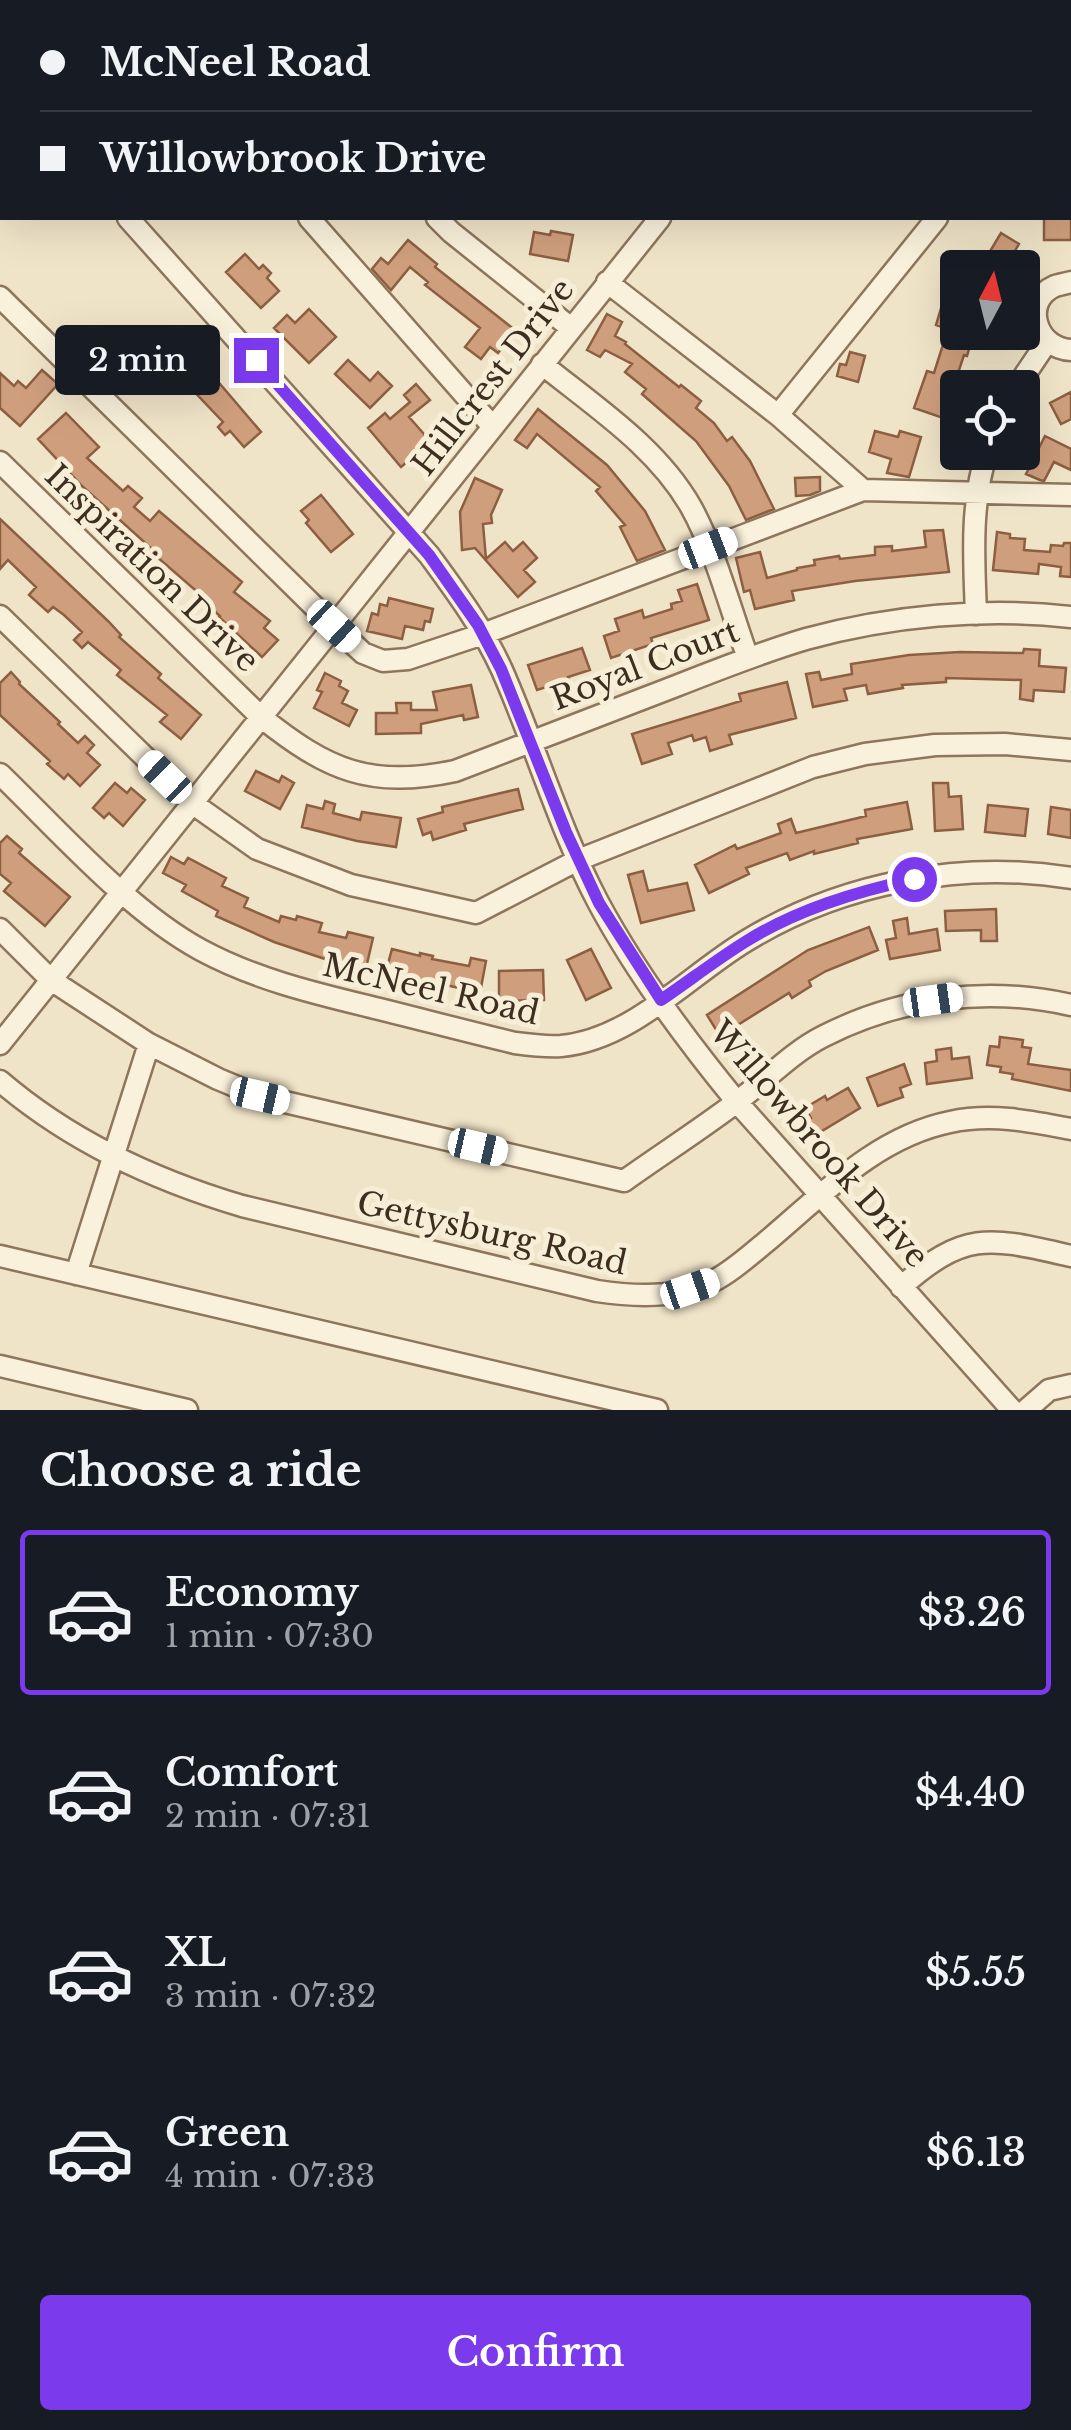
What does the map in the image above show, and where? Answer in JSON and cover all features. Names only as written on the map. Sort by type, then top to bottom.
[{"type":"street","name":"Willowbrook Drive","points":[[130,220],[408,532],[464,602],[501,669],[599,903],[661,1000],[737,1102],[1012,1410]]},
{"type":"street","points":[[311,220],[492,427]]},
{"type":"street","points":[[438,220],[571,328]]},
{"type":"street","name":"Hillcrest Drive","points":[[0,1044],[658,220]]},
{"type":"street","points":[[778,414],[936,220]]},
{"type":"street","points":[[607,282],[778,414],[863,490]]},
{"type":"street","points":[[1071,282],[1053,286],[1040,299],[1036,321],[1047,342],[1071,350]]},
{"type":"street","points":[[0,297],[334,626],[363,652],[384,660],[408,659],[483,634],[863,490],[1071,495]]},
{"type":"street","points":[[1028,370],[1047,342]]},
{"type":"street","points":[[542,364],[632,437],[656,461],[691,508],[748,658]]},
{"type":"street","name":"Inspiration Drive","points":[[0,462],[261,717]]},
{"type":"street","points":[[976,614],[974,548],[983,470]]},
{"type":"street","points":[[0,616],[192,804],[257,849],[351,885],[476,913],[578,860],[813,767],[865,754],[935,745],[1005,744],[1071,750]]},
{"type":"street","name":"Royal Court","points":[[261,717],[296,745],[343,769],[387,777],[428,777],[455,771],[748,658],[835,632],[941,616],[1071,617]]},
{"type":"street","name":"McNeel Road","points":[[0,774],[122,892],[198,948],[270,980],[515,1043],[558,1046],[587,1041],[618,1029],[747,940],[799,914],[867,889],[962,873],[1071,878]]},
{"type":"street","points":[[0,928],[52,980],[150,1044],[218,1079],[260,1096],[624,1181],[822,1037],[908,1004],[957,997],[1008,994],[1071,1005]]},
{"type":"street","points":[[76,1274],[150,1044]]},
{"type":"street","name":"Gettysburg Road","points":[[0,1080],[74,1134],[177,1185],[242,1206],[622,1295],[672,1293],[715,1280],[740,1264],[863,1160],[894,1141],[948,1122],[979,1117],[1008,1118],[1071,1130]]},
{"type":"street","points":[[902,1287],[944,1253],[963,1245],[1015,1244],[1071,1256]]},
{"type":"street","points":[[0,1256],[657,1410]]},
{"type":"street","points":[[0,1366],[187,1410]]},
{"type":"street","points":[[1026,1410],[1050,1390],[1071,1385]]},
{"type":"building","points":[[1044,220],[1071,220],[1071,240],[1044,240]]},
{"type":"building","points":[[551,231],[573,235],[568,261],[530,254],[534,232],[550,235]]},
{"type":"building","points":[[1001,233],[1019,244],[1015,250],[991,250]]},
{"type":"building","points":[[408,240],[437,264],[435,267],[515,330],[498,353],[490,347],[481,359],[465,347],[480,328],[425,285],[428,282],[410,267],[391,290],[372,269],[381,258],[388,264]]},
{"type":"building","points":[[245,254],[259,269],[263,265],[271,273],[267,278],[279,291],[261,308],[226,272]]},
{"type":"building","points":[[309,309],[336,337],[309,363],[274,328],[287,315],[295,323]]},
{"type":"building","points":[[607,314],[622,322],[615,336],[701,401],[696,408],[727,441],[732,437],[750,461],[774,509],[746,520],[729,486],[696,441],[642,394],[646,389],[625,372],[632,364],[605,350],[600,357],[587,350]]},
{"type":"building","points":[[186,344],[261,432],[244,447],[230,431],[225,435],[218,427],[223,422],[184,381],[179,386],[161,366]]},
{"type":"building","points":[[941,350],[969,350],[959,370],[940,370],[940,417],[914,408],[927,371],[934,373]]},
{"type":"building","points":[[850,352],[865,356],[858,382],[837,376],[840,364],[846,365]]},
{"type":"building","points":[[348,360],[370,381],[378,372],[392,386],[370,408],[335,374]]},
{"type":"building","points":[[42,370],[58,384],[20,426],[0,408],[0,373],[14,386],[18,381],[26,388]]},
{"type":"building","points":[[416,384],[430,400],[409,417],[431,442],[401,467],[368,428],[385,413],[390,419],[410,402],[404,395]]},
{"type":"building","points":[[1071,392],[1071,419],[1061,424],[1050,403]]},
{"type":"building","points":[[538,409],[607,465],[645,511],[665,550],[637,561],[620,527],[625,525],[596,491],[600,487],[537,434],[527,448],[515,440]]},
{"type":"building","points":[[66,413],[99,447],[87,458],[123,491],[128,486],[142,498],[134,507],[150,521],[159,511],[242,582],[234,592],[270,621],[264,628],[278,640],[262,657],[38,439]]},
{"type":"building","points":[[875,431],[898,437],[900,431],[921,437],[909,477],[887,473],[891,459],[869,452]]},
{"type":"building","points":[[1045,436],[1071,449],[1071,470],[1054,462],[1044,481],[1026,474],[1028,470],[1040,470],[1040,446]]},
{"type":"building","points":[[820,477],[820,491],[796,496],[795,478]]},
{"type":"building","points":[[475,478],[502,490],[491,515],[492,523],[483,524],[486,559],[505,542],[513,551],[523,542],[537,558],[524,570],[535,582],[518,597],[475,548],[462,550],[460,512]]},
{"type":"building","points":[[321,495],[353,534],[331,552],[306,523],[309,520],[301,511]]},
{"type":"building","points":[[0,519],[161,674],[158,678],[201,715],[181,739],[160,722],[167,715],[117,675],[121,670],[88,642],[82,648],[74,640],[82,632],[53,607],[48,612],[29,595],[36,587],[8,560],[0,569]]},
{"type":"building","points":[[943,530],[949,572],[792,591],[794,600],[755,609],[750,590],[744,592],[736,558],[760,552],[767,578],[815,565],[814,560],[875,555],[875,547],[892,546],[892,551],[926,547],[924,531]]},
{"type":"building","points":[[997,532],[1025,539],[1024,550],[1050,552],[1051,545],[1071,543],[1071,577],[1060,576],[1061,567],[1039,564],[1038,574],[993,570]]},
{"type":"building","points":[[697,584],[709,620],[651,638],[653,644],[611,658],[604,636],[619,631],[615,619],[642,610],[644,618],[672,609],[671,604],[682,601],[678,590]]},
{"type":"building","points":[[389,598],[433,609],[430,622],[425,621],[423,630],[405,626],[402,639],[367,631],[372,613],[378,615],[380,604],[387,606]]},
{"type":"building","points":[[582,648],[590,670],[537,690],[528,665]]},
{"type":"building","points":[[1024,649],[1040,650],[1039,666],[1066,668],[1064,692],[1034,690],[1033,701],[1020,699],[1021,680],[946,678],[946,682],[902,685],[903,688],[868,694],[866,685],[844,689],[847,700],[813,707],[806,674],[819,672],[821,680],[852,674],[851,664],[909,655],[1023,653]]},
{"type":"building","points":[[11,672],[78,743],[85,736],[94,745],[87,753],[100,765],[80,786],[68,774],[64,779],[47,764],[50,761],[0,715],[0,683]]},
{"type":"building","points":[[325,673],[341,681],[339,686],[348,691],[342,703],[357,710],[349,726],[314,708]]},
{"type":"building","points":[[787,682],[796,718],[729,735],[732,744],[710,751],[706,737],[694,741],[692,735],[668,743],[672,754],[642,764],[632,734],[741,701],[739,694]]},
{"type":"building","points":[[471,685],[478,717],[464,720],[463,715],[421,724],[421,733],[376,734],[376,713],[397,713],[396,703],[411,703],[411,710],[437,710],[433,692]]},
{"type":"building","points":[[256,771],[279,782],[282,776],[294,783],[280,809],[245,791]]},
{"type":"building","points":[[115,783],[127,793],[131,788],[145,800],[123,826],[109,813],[104,818],[93,808]]},
{"type":"building","points":[[933,783],[948,783],[949,797],[961,796],[963,829],[935,831]]},
{"type":"building","points":[[518,789],[523,809],[464,824],[466,830],[433,840],[431,832],[423,835],[418,819],[443,812],[442,807]]},
{"type":"building","points":[[325,801],[335,804],[333,813],[360,820],[362,812],[401,818],[396,847],[302,827],[307,805],[323,809]]},
{"type":"building","points":[[907,802],[912,829],[857,839],[858,843],[790,860],[787,853],[746,868],[749,874],[709,893],[695,865],[735,845],[737,849],[781,833],[778,824],[791,819],[796,833],[866,816],[865,810]]},
{"type":"building","points":[[988,805],[1028,809],[1025,836],[985,832]]},
{"type":"building","points":[[1051,807],[1071,810],[1071,838],[1048,834]]},
{"type":"building","points":[[7,836],[22,849],[19,853],[70,897],[45,926],[4,891],[11,883],[0,874],[0,843]]},
{"type":"building","points":[[171,857],[184,864],[188,858],[226,878],[222,886],[248,898],[244,907],[279,922],[281,916],[296,920],[297,916],[322,923],[319,932],[346,938],[348,932],[373,938],[366,968],[274,942],[216,916],[218,911],[182,891],[186,885],[163,873]]},
{"type":"building","points":[[643,871],[648,891],[687,883],[694,910],[641,923],[628,875]]},
{"type":"building","points":[[996,909],[997,941],[981,941],[981,930],[946,931],[945,911]]},
{"type":"building","points":[[907,918],[909,934],[937,929],[940,950],[890,959],[886,940],[896,938],[893,921]]},
{"type":"building","points":[[869,927],[878,950],[826,971],[792,998],[789,993],[720,1036],[707,1015],[808,950]]},
{"type":"building","points":[[392,949],[469,966],[471,958],[486,961],[480,993],[386,971]]},
{"type":"building","points":[[591,949],[611,988],[586,1000],[567,960]]},
{"type":"building","points":[[543,970],[544,1000],[499,1001],[499,971]]},
{"type":"building","points":[[1000,1037],[1023,1040],[1022,1047],[1031,1048],[1028,1064],[1071,1070],[1071,1091],[1012,1079],[1013,1074],[1000,1072],[1001,1067],[987,1065],[990,1046],[999,1047]]},
{"type":"building","points":[[951,1048],[952,1059],[969,1057],[972,1078],[927,1084],[925,1063],[937,1061],[936,1050]]},
{"type":"building","points":[[904,1064],[911,1084],[900,1088],[903,1097],[878,1106],[867,1078]]},
{"type":"building","points":[[848,1088],[860,1108],[817,1134],[805,1108]]},
{"type":"route","points":[[256,360],[429,555],[464,602],[501,669],[566,832],[599,903],[661,1000],[747,940],[799,914],[867,889],[914,879]]}]
